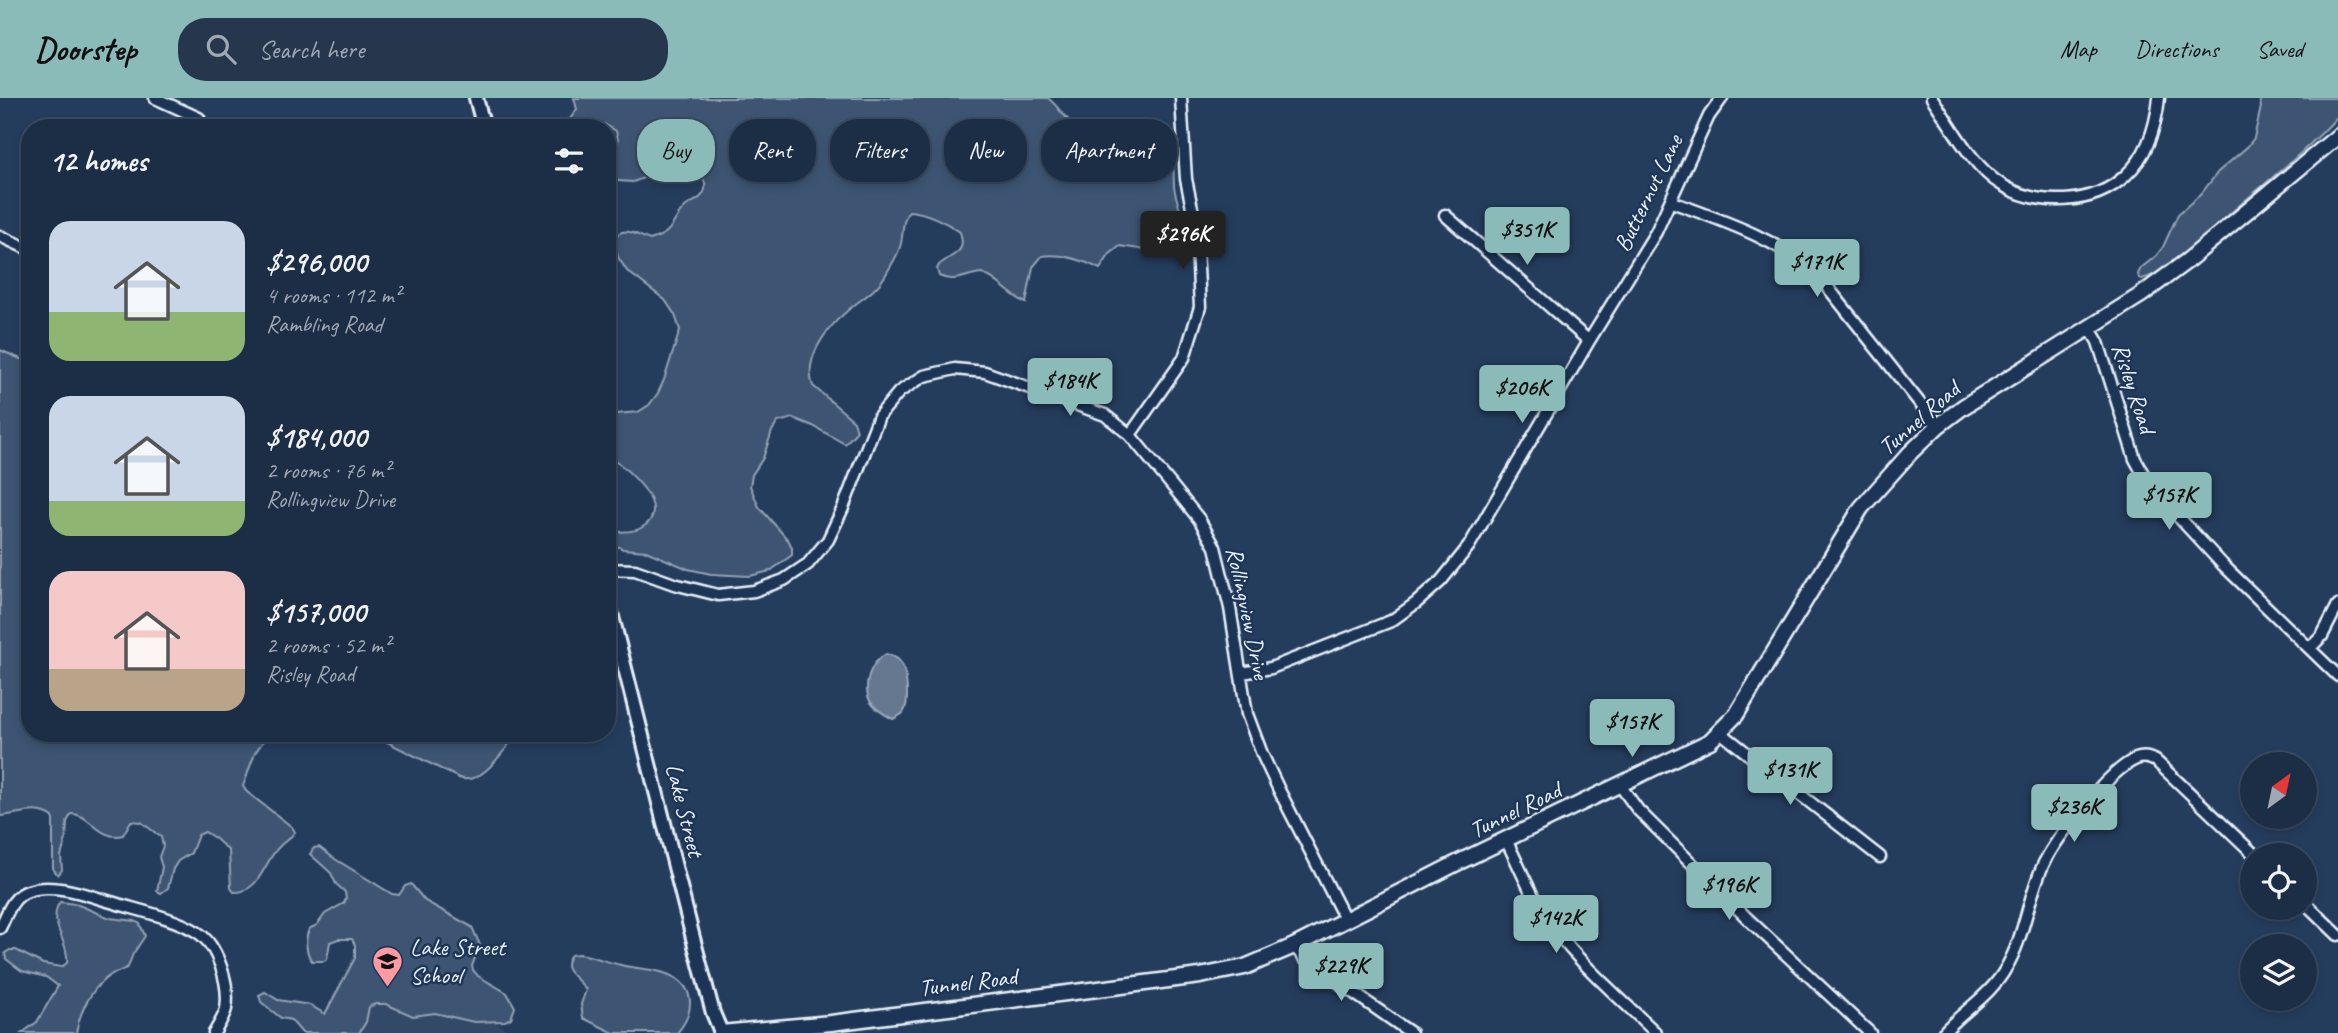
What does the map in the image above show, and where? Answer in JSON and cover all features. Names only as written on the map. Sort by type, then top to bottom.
[{"type":"main road","name":"Tunnel Road","points":[[721,1033],[809,1026],[1200,976],[1245,967],[1294,946],[1710,740],[1736,715],[1861,508],[1883,481],[1938,426],[1989,390],[2141,295],[2187,261],[2338,136]]},
{"type":"street","points":[[155,98],[198,118]]},
{"type":"street","points":[[476,98],[482,119]]},
{"type":"street","points":[[1130,435],[1184,358],[1200,307],[1196,227],[1186,179],[1181,98]]},
{"type":"street","name":"Butternut Lane","points":[[1242,673],[1271,668],[1391,621],[1441,581],[1469,546],[1589,341],[1657,232],[1709,116],[1722,98]]},
{"type":"street","points":[[1932,98],[1977,162],[2000,184],[2026,196],[2059,200],[2086,197],[2106,189],[2126,175],[2144,151],[2155,127],[2159,98]]},
{"type":"street","points":[[1672,202],[1742,229],[1798,257],[1818,275],[1938,426]]},
{"type":"street","points":[[1445,215],[1589,341]]},
{"type":"street","points":[[0,236],[21,246]]},
{"type":"street","name":"Risley Road","points":[[2089,327],[2098,342],[2135,459],[2150,486],[2223,565],[2338,676]]},
{"type":"street","name":"Rollingview Drive","points":[[616,569],[635,570],[674,584],[718,595],[754,591],[784,580],[808,564],[828,540],[879,416],[899,392],[924,376],[955,369],[985,372],[1105,415],[1130,435],[1199,519],[1214,547],[1230,608],[1247,714],[1262,754],[1345,919]]},
{"type":"street","points":[[2310,648],[2322,636],[2338,605]]},
{"type":"street","name":"Lake Street","points":[[616,633],[692,938],[721,1033]]},
{"type":"street","points":[[1720,732],[1880,857]]},
{"type":"street","points":[[1943,1033],[1998,982],[2008,966],[2043,866],[2053,846],[2089,802],[2118,772],[2134,760],[2145,757],[2157,761],[2242,843]]},
{"type":"street","points":[[1619,784],[1638,810],[1665,837],[1870,1033]]},
{"type":"street","points":[[1506,839],[1541,910],[1556,932],[1580,960],[1656,1033]]},
{"type":"street","points":[[0,928],[14,900],[27,891],[49,888],[158,916],[198,932],[212,945],[222,966],[226,1009],[214,1033]]},
{"type":"street","points":[[2317,915],[2338,935]]},
{"type":"street","points":[[1294,946],[1305,958],[1411,1033]]},
{"type":"shaded area","points":[[574,98],[1048,98],[1068,119],[1041,119],[1041,182],[1174,182],[1183,234],[1176,249],[1165,253],[1120,246],[1110,254],[1100,269],[1072,258],[1042,256],[1033,267],[1026,303],[982,273],[955,279],[939,276],[939,265],[962,245],[960,232],[936,218],[909,211],[899,251],[885,276],[831,327],[818,345],[811,365],[813,386],[854,421],[857,431],[845,444],[793,418],[778,422],[763,458],[752,475],[750,486],[759,507],[789,541],[792,555],[770,571],[750,576],[711,574],[688,569],[646,551],[623,549],[616,546],[616,532],[641,528],[651,520],[653,510],[643,488],[616,461],[616,414],[638,412],[649,405],[664,380],[680,330],[675,315],[665,300],[627,271],[618,257],[616,236],[625,231],[650,240],[659,237],[672,226],[685,207],[701,196],[705,189],[704,182],[715,182],[715,119],[637,119],[637,180],[633,182],[618,181],[616,178],[616,119],[570,119],[577,109]]},
{"type":"shaded area","points":[[2259,98],[2338,98],[2338,116],[2303,151],[2194,246],[2167,267],[2139,278],[2141,268],[2163,247],[2178,214],[2201,194],[2218,172],[2254,138],[2261,107]]},
{"type":"shaded area","points":[[0,350],[21,359],[21,742],[263,742],[255,753],[243,786],[295,832],[274,853],[256,882],[243,891],[234,892],[231,888],[229,851],[205,832],[198,835],[191,853],[178,861],[168,888],[161,893],[157,891],[162,867],[159,857],[163,846],[161,837],[141,822],[131,821],[123,835],[115,836],[108,835],[78,815],[71,814],[61,856],[62,870],[58,875],[53,869],[53,817],[34,811],[0,816]]},
{"type":"shaded area","points":[[886,654],[899,661],[906,680],[905,709],[893,719],[874,707],[867,690],[872,668],[877,660]]},
{"type":"shaded area","points":[[387,742],[511,742],[484,772],[468,779],[459,778]]},
{"type":"shaded area","points":[[319,847],[392,894],[399,895],[405,886],[411,884],[425,901],[472,927],[480,945],[473,970],[478,976],[507,993],[515,1007],[511,1018],[505,1021],[474,1022],[435,1013],[413,1016],[386,1004],[375,1004],[369,1007],[366,1022],[359,1033],[302,1033],[291,1020],[281,1018],[261,1002],[259,995],[265,992],[278,1000],[310,1005],[325,1014],[355,958],[352,939],[330,942],[327,959],[324,961],[312,961],[308,953],[306,941],[309,929],[346,899],[345,892],[336,884],[331,873],[310,854],[314,848]]},
{"type":"shaded area","points":[[60,902],[76,904],[110,918],[135,921],[140,924],[145,936],[128,967],[105,979],[93,992],[80,1016],[76,1033],[22,1033],[37,1022],[58,986],[46,977],[22,971],[6,959],[5,953],[16,950],[43,964],[61,967],[67,963],[56,916]]},
{"type":"shaded area","name":"Lake Street School","points":[[359,944],[513,1033],[317,1033]]},
{"type":"shaded area","points":[[579,954],[659,971],[675,978],[682,983],[690,998],[690,1007],[683,1025],[677,1033],[614,1033],[583,1018],[581,1004],[586,990],[567,965],[571,955]]},
{"type":"place","name":"Lake Street School","points":[[387,988]]}]
